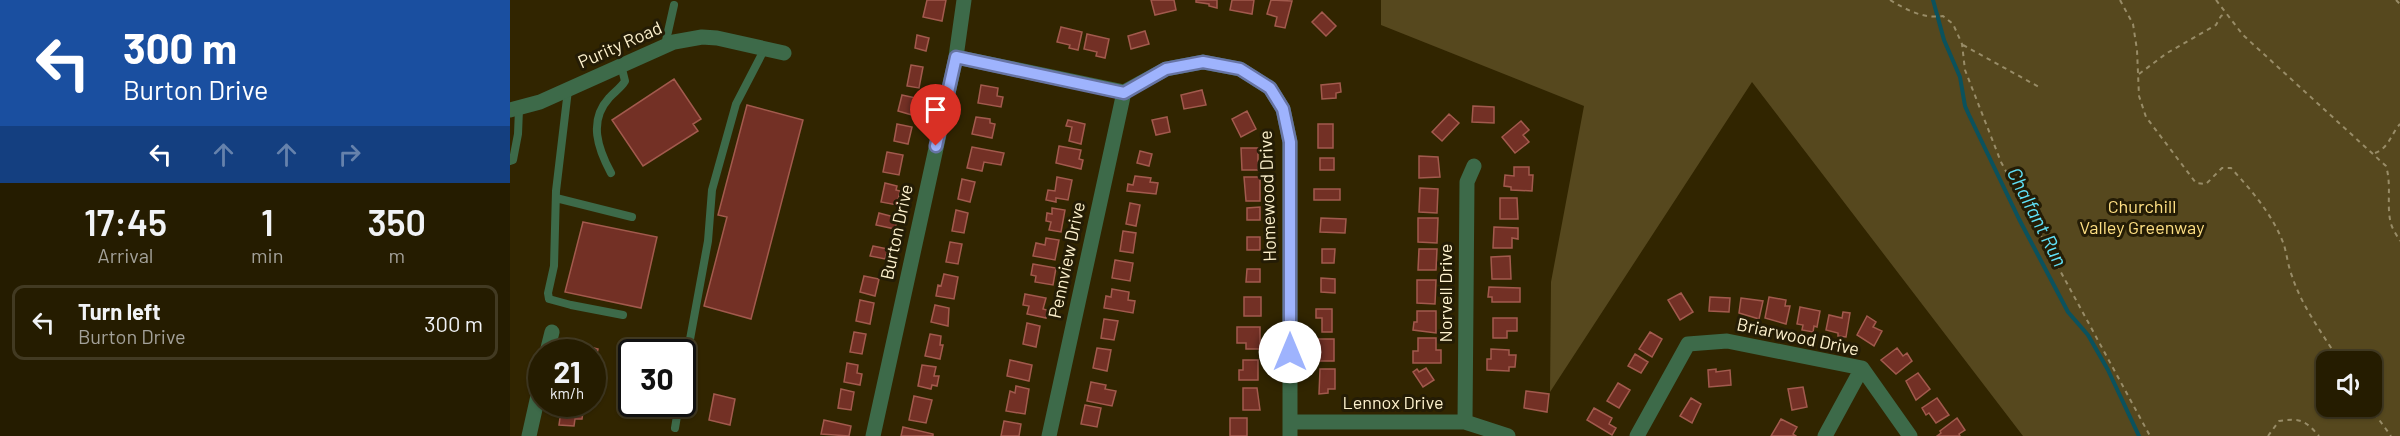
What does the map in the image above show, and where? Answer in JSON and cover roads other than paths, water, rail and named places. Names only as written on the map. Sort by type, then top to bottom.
[{"type":"street","name":"Burton Drive","points":[[873,436],[956,57],[964,0]]},
{"type":"street","name":"Purity Road","points":[[514,110],[665,45],[689,39],[717,38],[784,53]]},
{"type":"street","points":[[956,57],[1124,93]]},
{"type":"street","name":"Homewood Drive","points":[[1124,93],[1166,69],[1203,62],[1240,69],[1270,88],[1283,109],[1290,142],[1290,429]]},
{"type":"street","name":"Pennview Drive","points":[[1049,436],[1124,93]]},
{"type":"street","name":"Norvell Drive","points":[[1465,422],[1467,182],[1474,166]]},
{"type":"street","points":[[550,339],[552,332]]},
{"type":"street","name":"Briarwood Drive","points":[[1637,436],[1688,344],[1727,341],[1862,368],[1910,436]]},
{"type":"street","points":[[1825,436],[1862,368]]},
{"type":"street","points":[[529,436],[533,417]]},
{"type":"street","name":"Lennox Drive","points":[[1290,429],[1465,422],[1508,436]]},
{"type":"lane","points":[[665,45],[674,5]]},
{"type":"lane","points":[[690,339],[708,241],[712,190],[736,104],[765,48]]},
{"type":"lane","points":[[611,173],[599,145],[597,124],[603,106],[625,81],[621,65]]},
{"type":"lane","points":[[568,88],[556,198],[554,266],[549,298],[571,305],[623,315]]},
{"type":"lane","points":[[510,161],[513,160],[518,134],[514,110]]},
{"type":"lane","points":[[556,198],[632,217]]},
{"type":"lane","points":[[675,428],[677,417]]},
{"type":"waterway","name":"Chalfant Run","points":[[1933,0],[1944,40],[1960,77],[1965,106],[1969,115],[2019,219],[2068,312],[2088,335],[2108,370],[2139,436]]},
{"type":"park label","name":"Churchill Valley Greenway","points":[[2142,217]]}]
